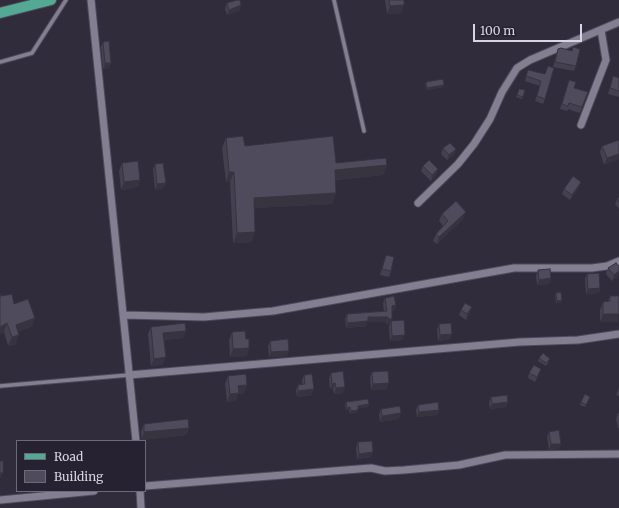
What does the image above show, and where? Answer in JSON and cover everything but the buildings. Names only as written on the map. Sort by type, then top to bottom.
[{"type":"main road","points":[[0,13],[51,0]]},
{"type":"street","points":[[91,0],[136,440]]},
{"type":"street","points":[[418,203],[458,164],[474,144],[490,119],[502,92],[517,68],[530,60],[619,22]]},
{"type":"street","points":[[581,125],[606,60],[601,30]]},
{"type":"street","points":[[123,315],[204,317],[273,311],[514,268],[592,268],[607,266],[619,261]]},
{"type":"street","points":[[129,375],[520,342],[578,340],[619,334]]},
{"type":"street","points":[[146,486],[371,468],[404,470],[459,465],[505,455],[619,454]]},
{"type":"street","points":[[0,500],[84,492]]},
{"type":"street","points":[[140,492],[141,508]]},
{"type":"lane","points":[[0,62],[32,53],[66,0]]},
{"type":"lane","points":[[334,0],[364,132]]},
{"type":"lane","points":[[0,386],[129,375]]}]
